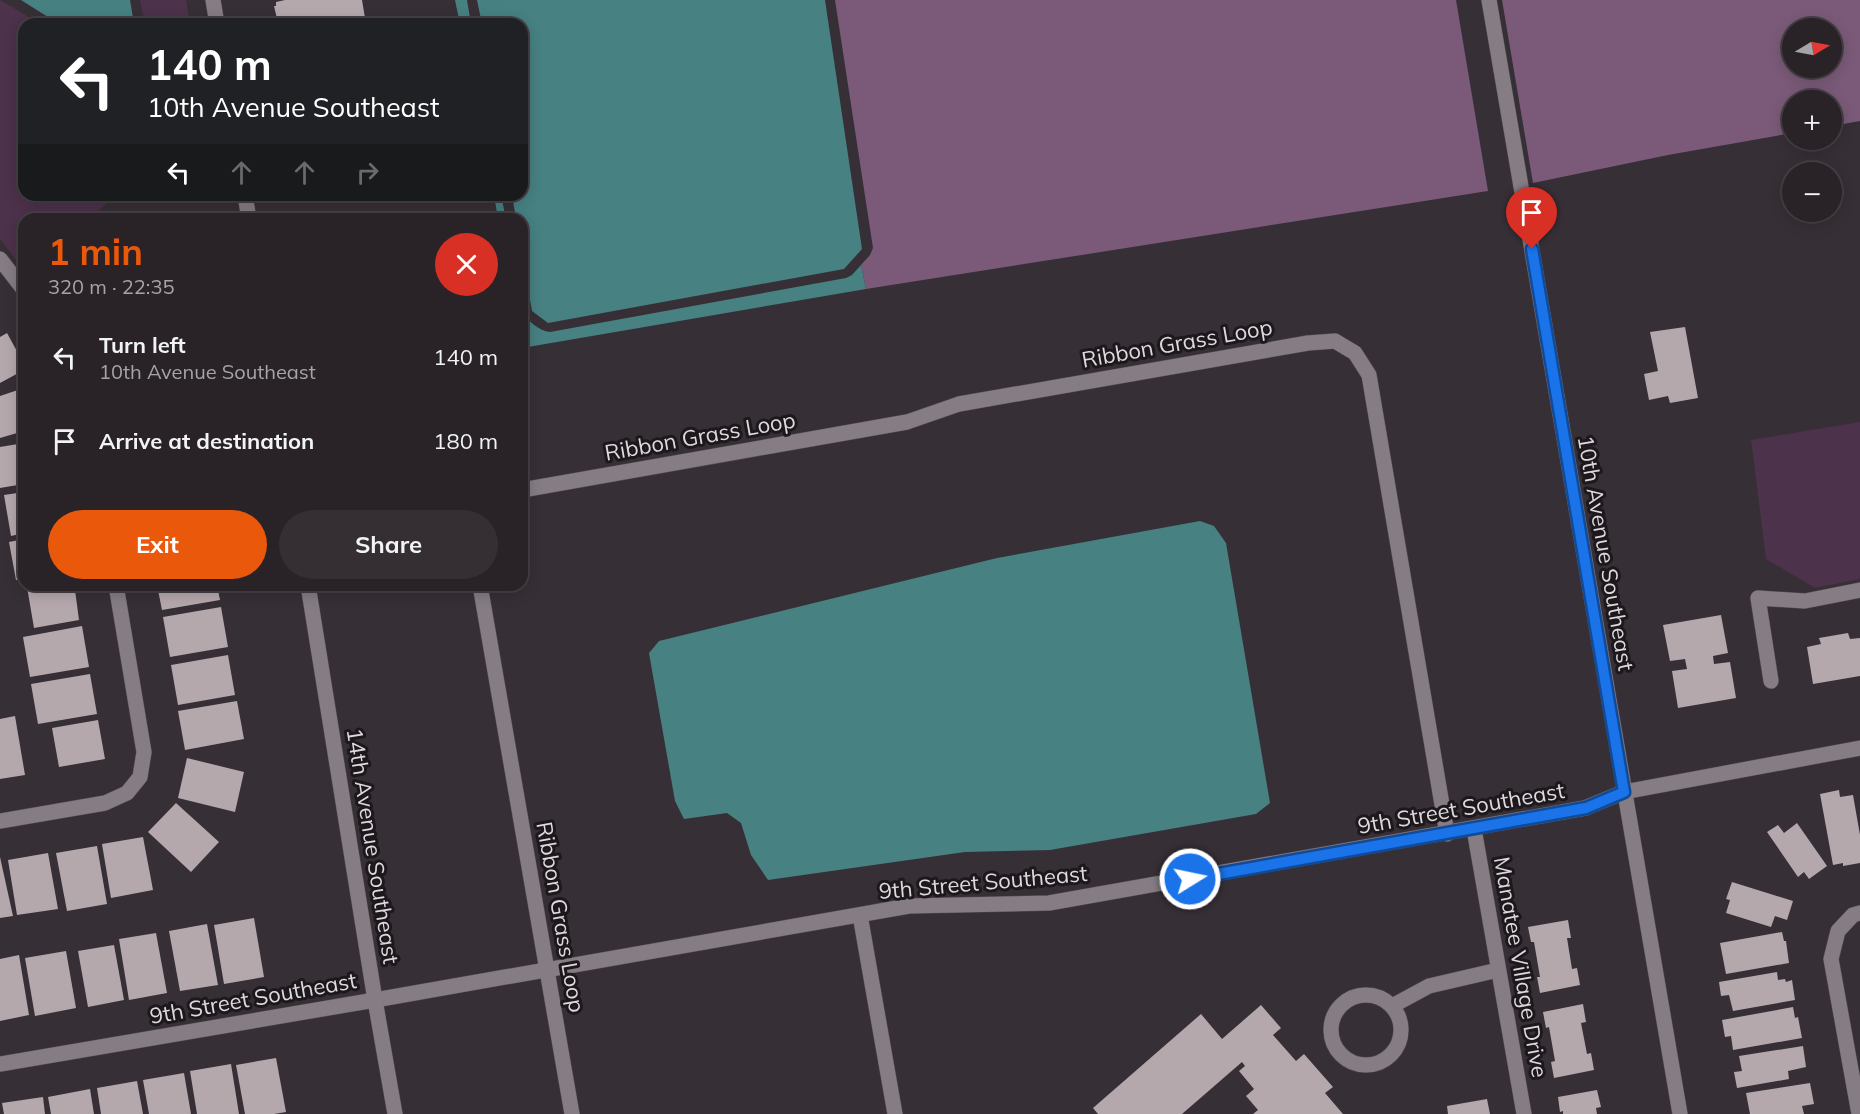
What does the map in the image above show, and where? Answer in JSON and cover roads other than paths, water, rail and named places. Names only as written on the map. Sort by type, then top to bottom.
[{"type":"street","points":[[213,0],[216,18]]},
{"type":"street","name":"10th Avenue Southeast","points":[[1489,0],[1680,1114]]},
{"type":"street","points":[[0,259],[18,282]]},
{"type":"street","name":"Ribbon Grass Loop","points":[[528,489],[907,422],[959,404],[1296,345],[1335,341],[1355,353],[1369,375],[1447,834]]},
{"type":"street","points":[[1771,681],[1758,598],[1804,602],[1860,590]]},
{"type":"street","points":[[0,821],[105,803],[127,793],[140,777],[144,752],[117,591]]},
{"type":"street","name":"14th Avenue Southeast","points":[[309,591],[375,1000],[396,1114]]},
{"type":"street","name":"Ribbon Grass Loop","points":[[481,591],[572,1114]]},
{"type":"street","name":"9th Street Southeast","points":[[0,1064],[909,906],[1049,903],[1586,808],[1624,792],[1860,748]]},
{"type":"street","name":"Manatee Village Drive","points":[[1474,829],[1524,1114]]},
{"type":"street","points":[[1859,1114],[1831,959],[1838,931],[1853,915],[1860,913]]},
{"type":"street","points":[[860,915],[895,1114]]},
{"type":"street","points":[[1392,1006],[1429,986],[1498,970]]},
{"type":"street","points":[[1373,995],[1392,1006],[1401,1028],[1394,1051],[1386,1059],[1375,1064],[1363,1065],[1342,1056],[1335,1047],[1331,1035],[1331,1023],[1342,1004],[1351,998],[1373,995]]},
{"type":"water","points":[[21,0],[130,0],[133,18],[50,18]]},
{"type":"water","points":[[455,0],[467,0],[470,18],[459,18]]},
{"type":"water","points":[[477,0],[825,0],[862,249],[844,269],[548,323],[532,311],[528,288],[528,213],[515,213],[513,201],[528,201],[528,18],[481,18]]},
{"type":"water","points":[[495,201],[502,201],[505,213],[497,213]]},
{"type":"water","points":[[861,265],[866,289],[528,347],[528,320],[542,330],[550,332],[846,278]]},
{"type":"water","points":[[1200,521],[1214,526],[1226,543],[1270,803],[1256,814],[1050,850],[965,852],[768,880],[751,855],[741,823],[727,813],[684,819],[675,801],[649,653],[659,641],[997,558]]}]
